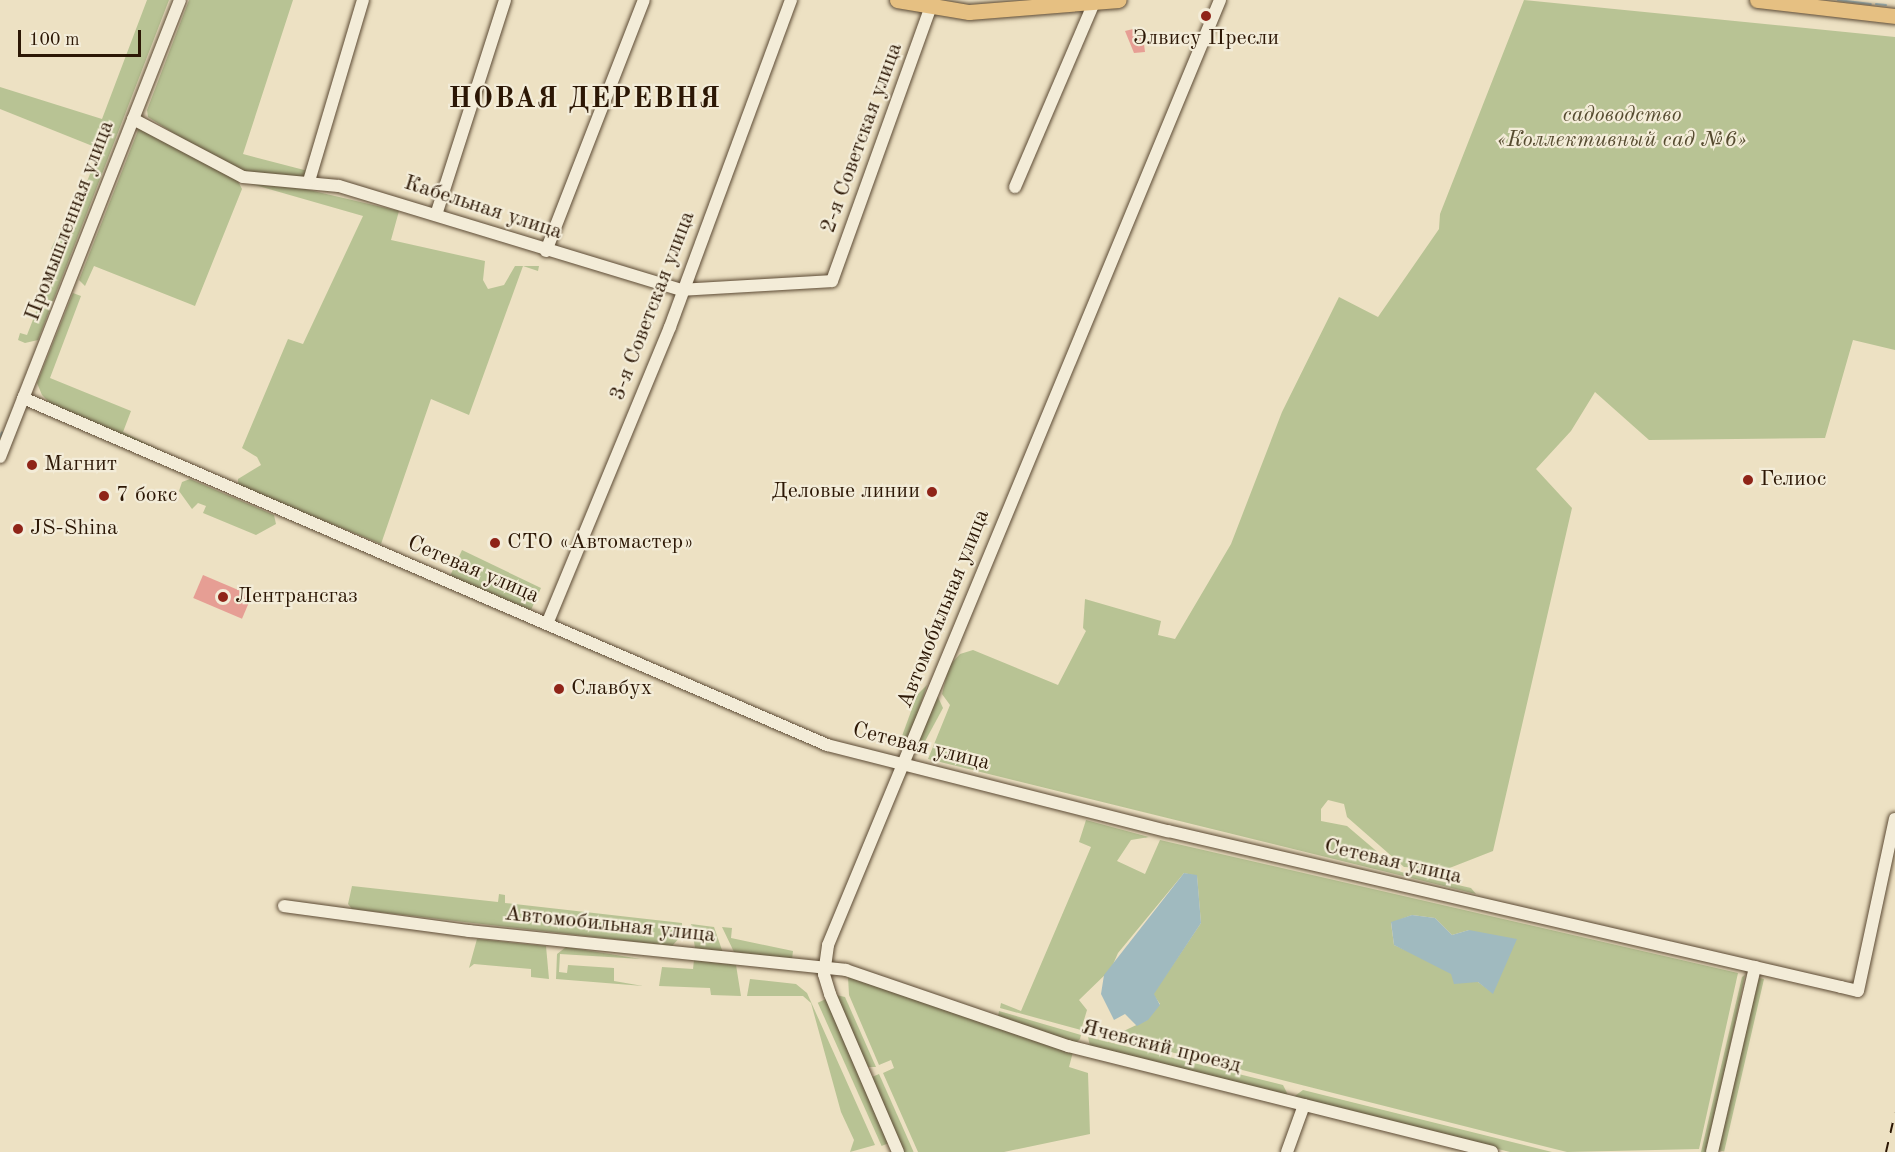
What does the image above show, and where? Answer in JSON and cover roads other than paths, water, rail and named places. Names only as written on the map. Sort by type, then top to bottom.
[{"type":"main road","points":[[897,0],[930,9],[954,6],[1094,3],[1119,0]]},
{"type":"main road","points":[[1757,0],[1895,16]]},
{"type":"street","name":"Промышленная улица","points":[[0,457],[180,0]]},
{"type":"street","points":[[309,181],[363,0]]},
{"type":"street","points":[[436,215],[505,0]]},
{"type":"street","points":[[546,251],[644,0]]},
{"type":"street","name":"3-я Советская улица","points":[[548,624],[670,327],[681,290],[791,0]]},
{"type":"street","name":"Автомобильная улица","points":[[284,906],[480,932],[824,967],[828,945],[1220,0]]},
{"type":"street","points":[[1015,187],[1094,3]]},
{"type":"street","name":"2-я Советская улица","points":[[832,281],[930,9]]},
{"type":"street","name":"Кабельная улица","points":[[133,119],[243,177],[309,181],[436,215],[546,251],[681,290],[832,281]]},
{"type":"street","name":"Сетевая улица","points":[[23,398],[815,741],[1168,831],[1755,968],[1858,991],[1895,819]]},
{"type":"street","points":[[824,967],[830,994],[898,1152]]},
{"type":"street","name":"Ячевский проезд","points":[[824,967],[846,970],[1068,1046],[1492,1152]]},
{"type":"street","points":[[1712,1152],[1755,968]]},
{"type":"street","points":[[1287,1152],[1305,1105]]},
{"type":"water","points":[[1184,873],[1197,875],[1201,923],[1154,994],[1160,1005],[1148,1020],[1137,1026],[1125,1014],[1114,1020],[1101,994],[1104,975]]},
{"type":"water","points":[[1412,915],[1435,918],[1452,935],[1469,930],[1517,939],[1493,994],[1478,982],[1454,984],[1451,974],[1394,945],[1391,922]]},
{"type":"waterway","points":[[1838,0],[1871,4]]},
{"type":"waterway","points":[[1876,4],[1886,5]]},
{"type":"waterway","points":[[0,437],[2,432]]},
{"type":"railway","points":[[1886,1152],[1895,1113]]},
{"type":"place","name":"Элвису Пресли","points":[[1206,16]]},
{"type":"place","name":"Магнит","points":[[32,465]]},
{"type":"place","name":"Гелиос","points":[[1748,480]]},
{"type":"place","name":"Деловые линии","points":[[932,492]]},
{"type":"place","name":"7 бокс","points":[[104,496]]},
{"type":"place","name":"JS-Shina","points":[[18,529]]},
{"type":"place","name":"СТО «Автомастер»","points":[[495,543]]},
{"type":"place","name":"Лентрансгаз","points":[[223,597]]},
{"type":"place","name":"Славбух","points":[[559,689]]},
{"type":"district","name":"НОВАЯ ДЕРЕВНЯ","points":[[585,100]]},
{"type":"park label","name":"садоводство «Коллективный сад №6»","points":[[1622,128]]}]
